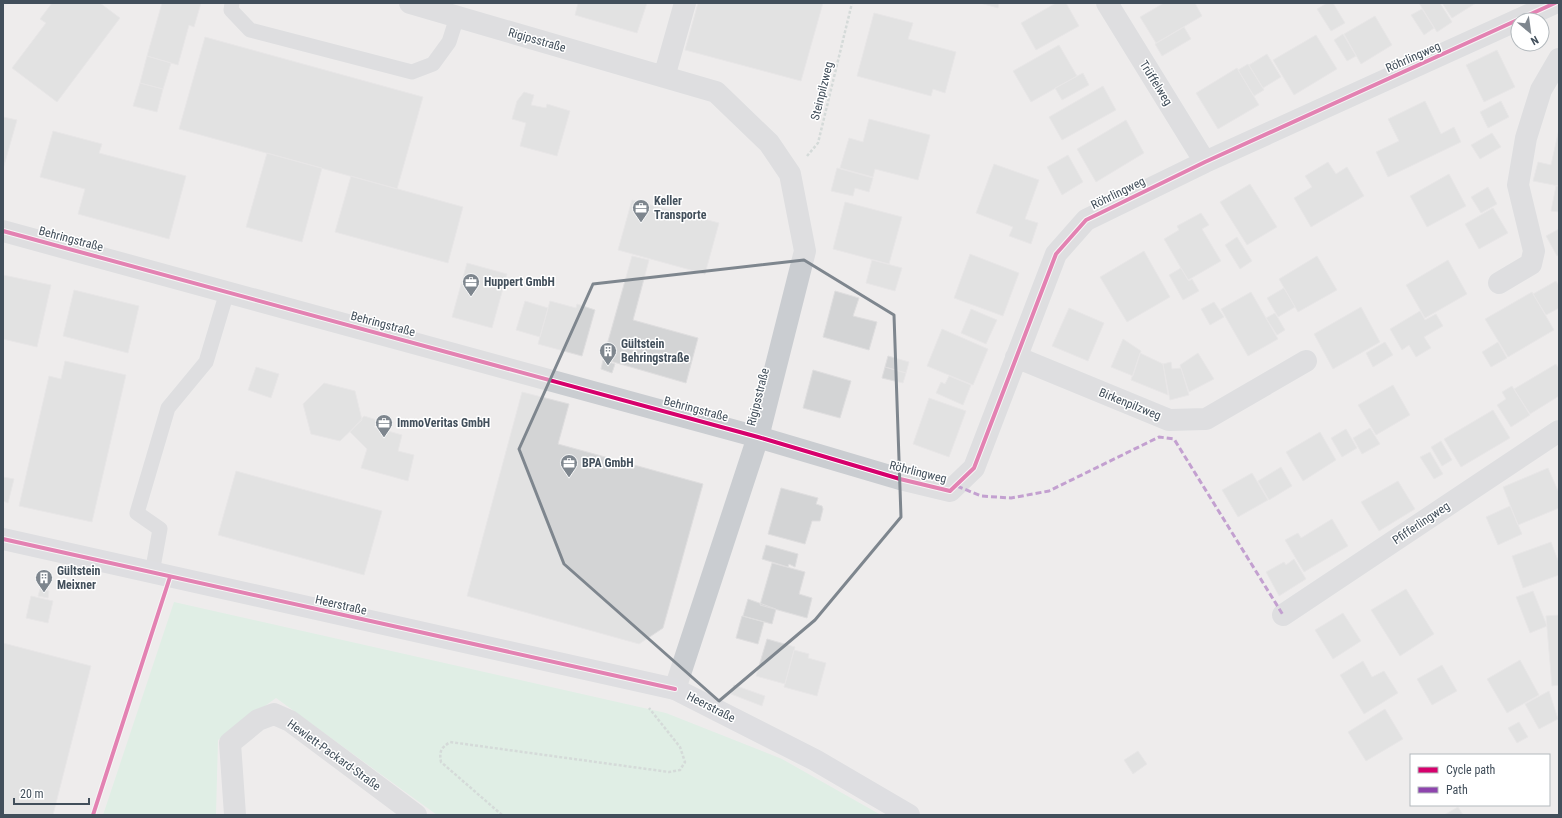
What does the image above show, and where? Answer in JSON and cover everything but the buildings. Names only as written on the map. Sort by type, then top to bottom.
[{"type":"street","name":"Rigipsstraße","points":[[410,3],[716,92],[769,143],[790,174],[805,251],[758,437],[675,689]]},
{"type":"street","points":[[664,77],[685,3]]},
{"type":"street","name":"Trüffelweg","points":[[1107,3],[1205,162]]},
{"type":"street","name":"Röhrlingweg","points":[[758,437],[900,479],[950,491],[974,468],[1056,254],[1086,220],[1205,162],[1555,3]]},
{"type":"street","points":[[1499,283],[1531,264],[1534,251],[1518,185],[1526,138],[1541,90],[1559,59]]},
{"type":"street","name":"Behringstraße","points":[[3,231],[758,437]]},
{"type":"street","name":"Birkenpilzweg","points":[[1016,357],[1169,420],[1206,419],[1306,361]]},
{"type":"street","name":"Pfifferlingweg","points":[[1283,615],[1559,431]]},
{"type":"street","name":"Heerstraße","points":[[3,539],[675,689],[815,760],[909,815]]},
{"type":"street","name":"Hewlett-Packard-Straße","points":[[235,815],[230,743],[258,720],[274,714],[290,721],[416,815]]},
{"type":"lane","points":[[232,3],[231,10],[250,30],[412,72],[433,64],[449,42],[457,17]]},
{"type":"lane","points":[[152,573],[160,529],[137,513],[168,408],[206,362],[227,292]]},
{"type":"path","points":[[502,815],[441,762],[439,754],[441,748],[450,742],[669,772],[680,770],[685,762],[680,747],[647,705]]},
{"type":"highlighted area","points":[[804,260],[894,315],[901,517],[815,620],[719,701],[564,564],[519,449],[593,284]]},
{"type":"green space","points":[[174,602],[666,713],[782,759],[881,815],[437,815],[276,698],[218,740],[216,815],[103,815]]},
{"type":"marked path","points":[[957,486],[981,496],[1011,498],[1049,491],[1159,437],[1174,439],[1283,615]]},
{"type":"cycle path","points":[[3,231],[758,437],[900,479],[950,491],[974,468],[1056,254],[1086,220],[1205,162],[1555,3]]},
{"type":"cycle path","points":[[3,539],[675,689]]},
{"type":"cycle path","points":[[93,815],[170,577]]},
{"type":"place","name":"Keller Transporte","points":[[641,223]]},
{"type":"place","name":"Huppert GmbH","points":[[471,297]]},
{"type":"place","name":"Gültstein Behringstraße","points":[[608,366]]},
{"type":"place","name":"ImmoVeritas GmbH","points":[[384,438]]},
{"type":"place","name":"BPA GmbH","points":[[569,478]]},
{"type":"place","name":"Gültstein Meixner","points":[[44,593]]}]
